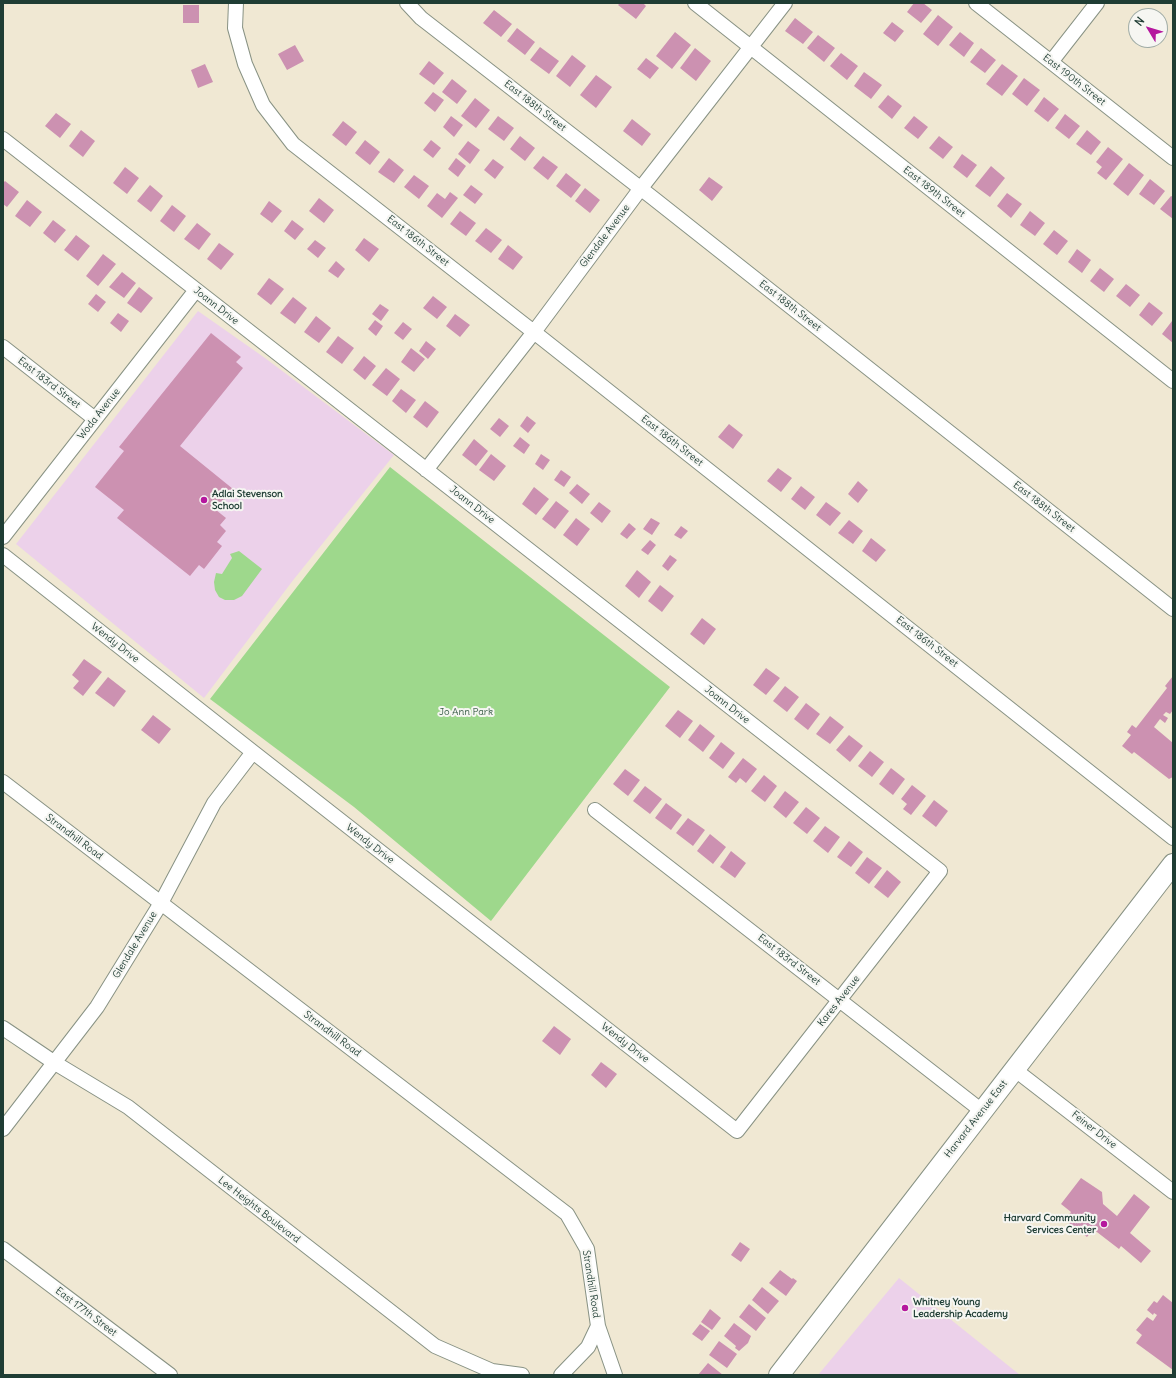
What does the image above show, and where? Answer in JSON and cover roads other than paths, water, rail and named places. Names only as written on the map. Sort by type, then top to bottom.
[{"type":"main road","name":"Harvard Avenue East","points":[[779,1375],[1173,864]]},
{"type":"street","name":"East 186th Street","points":[[236,3],[235,28],[245,64],[263,105],[293,144],[534,332],[1173,838]]},
{"type":"street","name":"East 188th Street","points":[[407,3],[421,18],[640,188],[1173,609]]},
{"type":"street","name":"East 189th Street","points":[[695,3],[1173,381]]},
{"type":"street","name":"Glendale Avenue","points":[[426,470],[534,332],[640,188],[785,3]]},
{"type":"street","name":"East 190th Street","points":[[976,3],[1173,158]]},
{"type":"street","points":[[1051,62],[1097,3]]},
{"type":"street","name":"Joann Drive","points":[[3,140],[940,872]]},
{"type":"street","name":"Woda Avenue","points":[[3,537],[196,290]]},
{"type":"street","name":"East 183rd Street","points":[[3,347],[95,419]]},
{"type":"street","name":"Wendy Drive","points":[[3,555],[737,1131]]},
{"type":"street","name":"Glendale Avenue","points":[[3,1129],[55,1063],[96,1007],[161,902],[214,803],[253,752]]},
{"type":"street","name":"Strandhill Road","points":[[3,782],[567,1214],[587,1249],[598,1326],[615,1375]]},
{"type":"street","name":"East 183rd Street","points":[[595,810],[982,1111]]},
{"type":"street","name":"Kares Avenue","points":[[737,1131],[940,872]]},
{"type":"street","name":"Lee Heights Boulevard","points":[[3,1028],[55,1063],[128,1108],[435,1346],[492,1371],[522,1375]]},
{"type":"street","name":"Feiner Drive","points":[[1014,1069],[1173,1192]]},
{"type":"street","name":"East 177th Street","points":[[3,1249],[170,1375]]},
{"type":"street","name":"Strandhill Road","points":[[561,1375],[588,1347],[598,1326]]},
{"type":"place","name":"Adlai Stevenson School","points":[[204,500]]},
{"type":"place","name":"Harvard Community Services Center","points":[[1104,1224]]},
{"type":"place","name":"Whitney Young Leadership Academy","points":[[905,1308]]},
{"type":"park label","name":"Jo Ann Park","points":[[466,712]]}]
